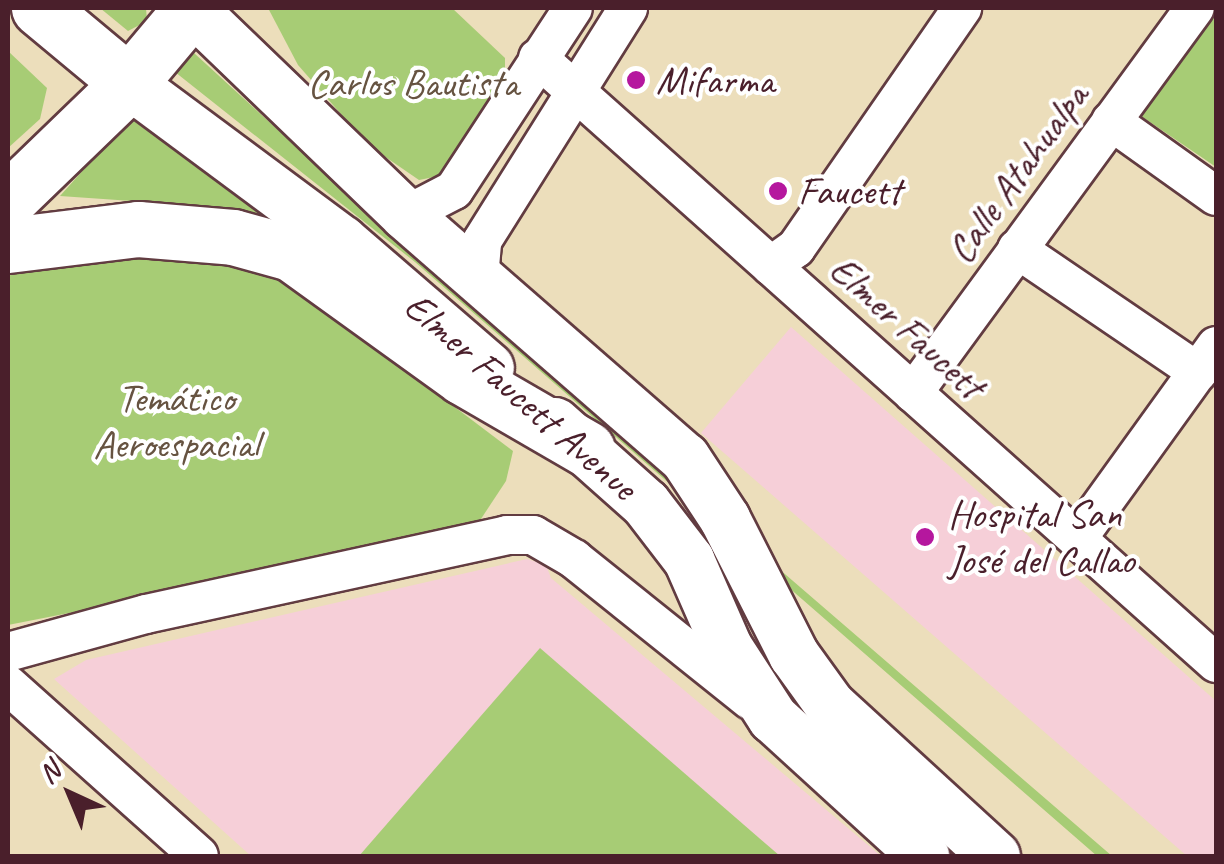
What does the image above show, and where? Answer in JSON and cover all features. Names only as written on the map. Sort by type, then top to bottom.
[{"type":"highway","name":"Elmer Faucett Avenue","points":[[38,8],[129,82]]},
{"type":"highway","points":[[8,200],[129,82],[192,8]]},
{"type":"highway","points":[[8,246],[138,229],[233,237],[291,254],[463,377],[586,449]]},
{"type":"main road","name":"Elmer Faucett Avenue","points":[[192,8],[406,214],[685,458],[725,519],[794,655],[830,705],[995,856]]},
{"type":"main road","name":"Elmer Faucett Avenue","points":[[129,82],[342,241],[646,504],[689,560],[727,647],[773,718],[924,856]]},
{"type":"street","points":[[406,214],[454,190],[572,8]]},
{"type":"street","points":[[479,278],[482,242],[628,8]]},
{"type":"street","points":[[771,266],[796,248],[962,8]]},
{"type":"street","name":"Calle Atahualpa","points":[[914,393],[1195,8]]},
{"type":"street","name":"Elmer Faucett","points":[[538,58],[1215,659]]},
{"type":"street","points":[[1110,120],[1216,196]]},
{"type":"street","points":[[1017,249],[1207,359],[1077,539]]},
{"type":"street","points":[[8,652],[146,614],[507,535],[533,536],[574,559],[773,718]]},
{"type":"street","points":[[8,686],[199,856]]},
{"type":"shaded area","name":"Hospital San José del Callao","points":[[791,327],[1216,701],[1216,856],[1187,856],[701,433]]},
{"type":"shaded area","points":[[527,559],[546,565],[551,578],[881,856],[251,856],[54,679],[86,660]]},
{"type":"green space","points":[[100,8],[146,8],[147,21],[128,31]]},
{"type":"green space","name":"Carlos Bautista","points":[[268,8],[452,8],[505,58],[505,74],[465,144],[439,176],[419,180],[368,145],[298,65]]},
{"type":"green space","points":[[1201,8],[1216,8],[1216,167],[1138,114]]},
{"type":"green space","points":[[8,51],[47,88],[40,119],[8,148]]},
{"type":"green space","points":[[194,53],[417,257],[1112,856],[1097,856],[415,262],[175,72]]},
{"type":"green space","points":[[141,116],[289,232],[248,216],[175,204],[60,196],[127,121]]},
{"type":"green space","name":"Temático Aeroespacial","points":[[151,247],[231,259],[293,285],[513,451],[506,481],[471,534],[8,625],[8,276],[53,260]]},
{"type":"green space","points":[[540,648],[780,856],[359,856]]},
{"type":"place","name":"Mifarma","points":[[636,80]]},
{"type":"place","name":"Faucett","points":[[778,191]]},
{"type":"place","name":"Hospital San José del Callao","points":[[925,537]]}]
